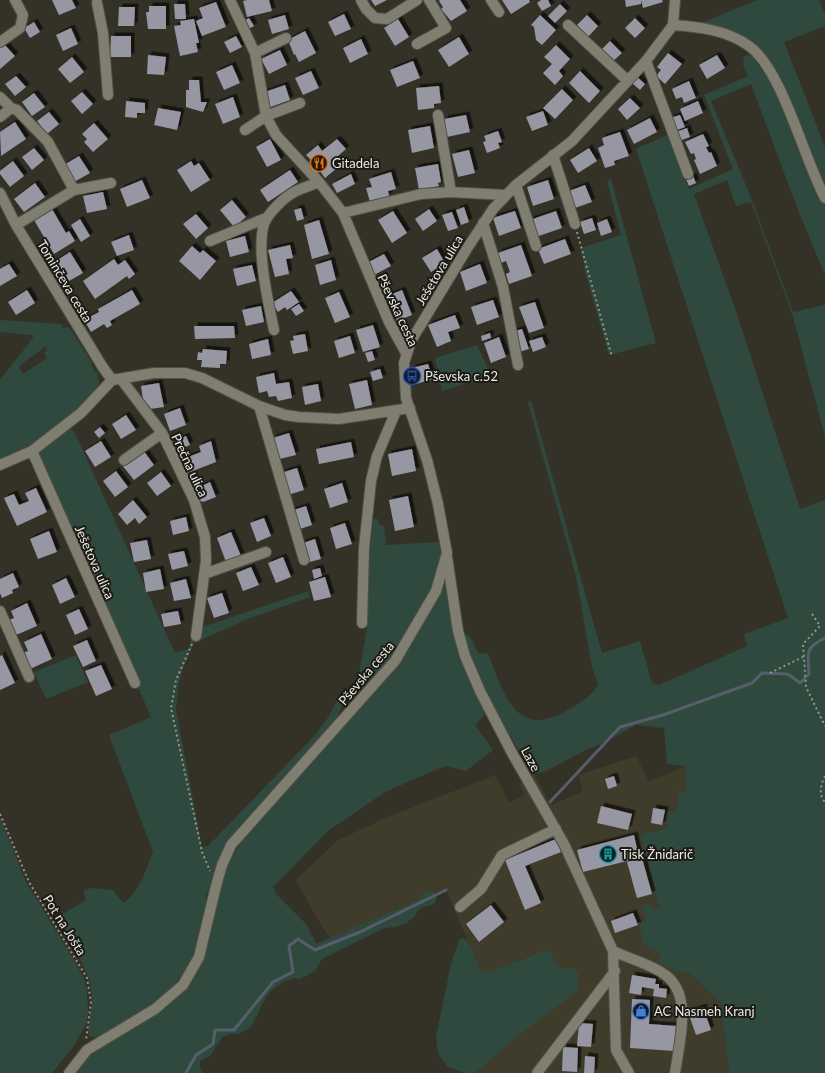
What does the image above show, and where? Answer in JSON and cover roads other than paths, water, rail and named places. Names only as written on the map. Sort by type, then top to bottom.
[{"type":"street","name":"Pševska cesta","points":[[69,1073],[88,1050],[155,1009],[183,984],[199,957],[222,865],[231,845],[395,661],[436,591],[447,553],[428,460],[406,398],[406,353],[389,322],[344,213],[319,182],[276,135],[266,116],[255,53],[230,0]]},
{"type":"street","points":[[362,0],[366,9],[375,18],[387,19],[417,0]]},
{"type":"street","points":[[417,44],[446,28],[429,0]]},
{"type":"street","points":[[492,0],[499,12]]},
{"type":"street","points":[[675,0],[673,25],[717,31],[745,43],[759,56],[778,85],[814,176],[825,198]]},
{"type":"street","points":[[99,1],[108,94]]},
{"type":"street","points":[[0,42],[20,28],[23,15],[19,2]]},
{"type":"street","points":[[568,25],[628,80]]},
{"type":"street","name":"Ješetova ulica","points":[[406,353],[410,342],[483,223],[505,195],[572,141],[646,61],[673,25]]},
{"type":"street","points":[[255,53],[286,38]]},
{"type":"street","points":[[646,61],[688,174]]},
{"type":"street","points":[[0,97],[11,108],[17,110],[48,142],[74,190]]},
{"type":"street","points":[[245,130],[266,116],[300,103]]},
{"type":"street","points":[[0,117],[11,108]]},
{"type":"street","points":[[438,115],[451,192]]},
{"type":"street","points":[[553,155],[575,224]]},
{"type":"street","points":[[210,241],[266,218],[291,194],[319,182]]},
{"type":"street","points":[[16,225],[74,190],[111,183]]},
{"type":"street","points":[[516,185],[536,246]]},
{"type":"street","points":[[344,213],[421,194],[451,192],[505,195]]},
{"type":"street","name":"Tominčeva cesta","points":[[0,193],[16,225],[102,366],[117,379]]},
{"type":"street","points":[[266,218],[261,235],[262,254],[266,295],[274,330]]},
{"type":"street","points":[[483,223],[503,287],[518,366]]},
{"type":"street","points":[[0,465],[32,451],[81,413],[117,379],[154,373],[185,374],[215,384],[259,406],[285,415],[339,419],[410,408]]},
{"type":"street","name":"Prečna ulica","points":[[117,379],[162,434],[194,500],[205,537],[206,561],[196,636]]},
{"type":"street","points":[[259,406],[304,560]]},
{"type":"street","points":[[362,623],[364,548],[371,481],[377,456],[396,411]]},
{"type":"street","points":[[124,460],[162,434]]},
{"type":"street","name":"Ješetova ulica","points":[[32,451],[135,683]]},
{"type":"street","points":[[204,574],[266,552]]},
{"type":"street","name":"Laze","points":[[447,553],[458,631],[465,656],[480,691],[556,829],[614,952],[616,1050],[629,1073]]},
{"type":"street","points":[[0,611],[29,677]]},
{"type":"street","points":[[460,907],[481,889],[502,855],[556,829]]},
{"type":"street","points":[[614,952],[664,973],[675,983],[680,994],[682,1013],[676,1073]]},
{"type":"street","points":[[537,1073],[615,971]]},
{"type":"waterway","points":[[550,802],[620,727],[663,715],[752,683],[762,673],[788,674],[800,683],[809,674],[808,656],[810,648],[825,638]]},
{"type":"waterway","points":[[186,1073],[196,1055],[213,1044],[215,1030],[234,1030],[273,982],[293,972],[289,946],[298,939],[315,950],[360,932],[446,890]]},
{"type":"place","name":"Gitadela","points":[[319,163]]},
{"type":"place","name":"Pševska c.52","points":[[412,376]]},
{"type":"place","name":"Tisk Žnidarič","points":[[608,854]]},
{"type":"place","name":"AC Nasmeh Kranj","points":[[641,1011]]}]
